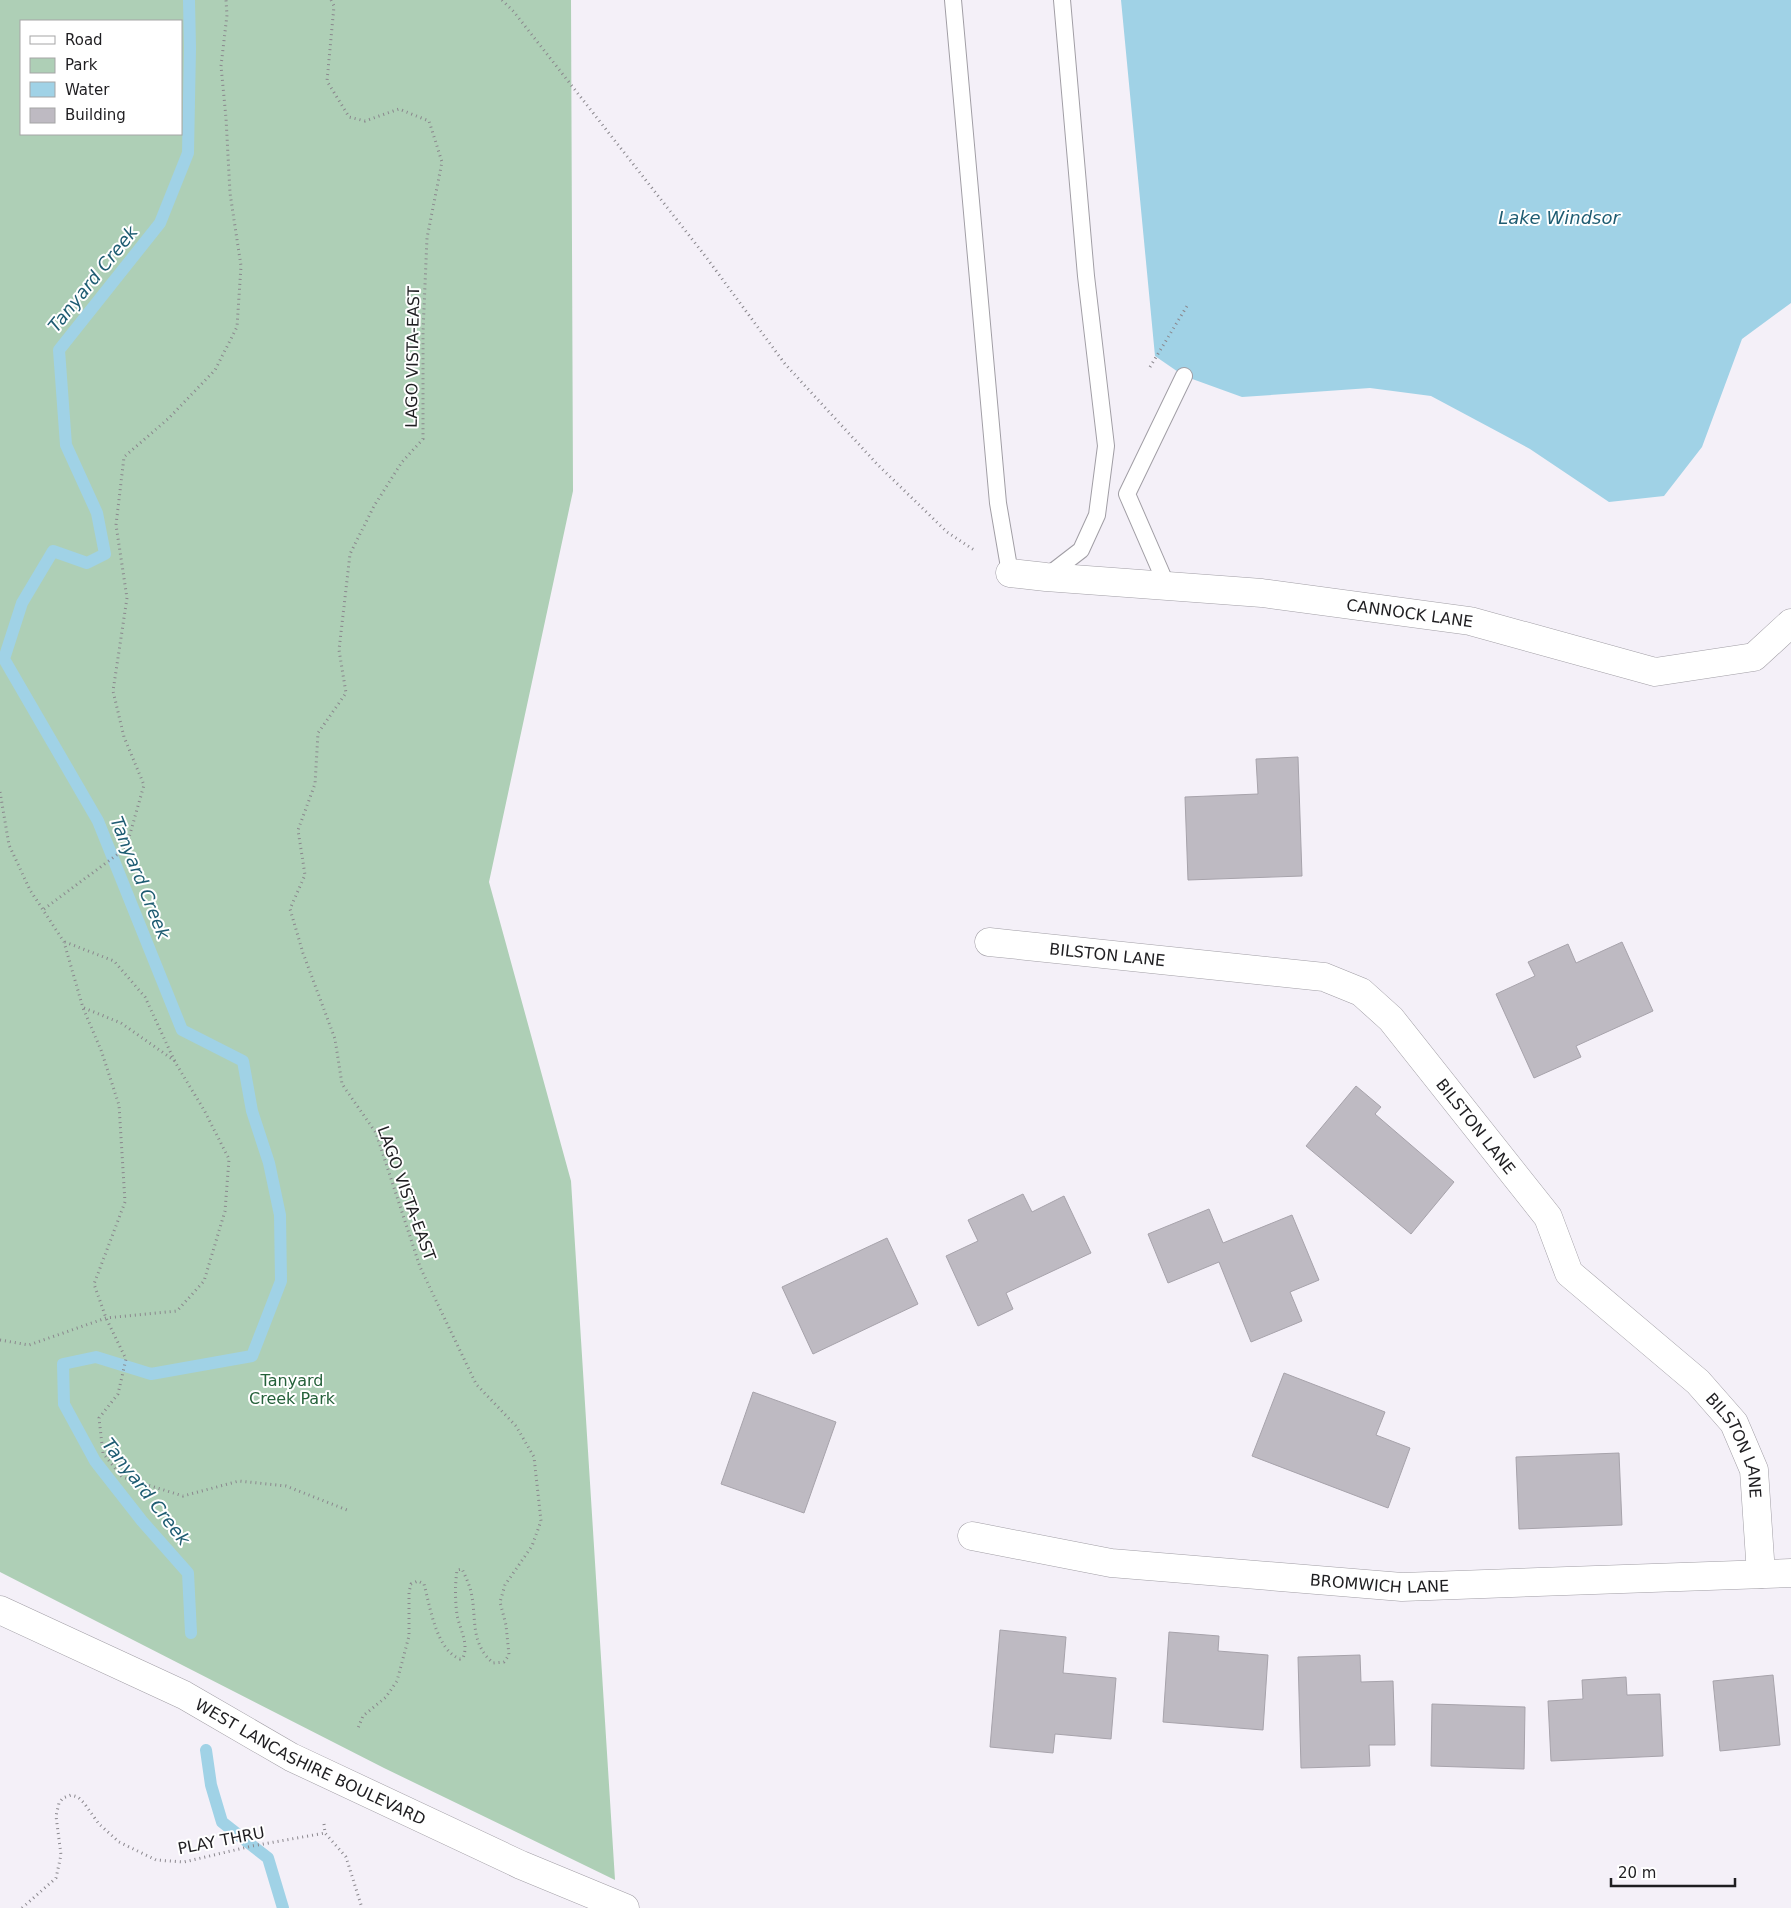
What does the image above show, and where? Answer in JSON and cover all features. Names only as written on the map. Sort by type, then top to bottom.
[{"type":"street","name":"CANNOCK LANE","points":[[1010,573],[1262,592],[1470,621],[1655,672],[1754,657],[1791,624]]},
{"type":"street","name":"BILSTON LANE","points":[[989,942],[1324,977],[1361,992],[1391,1019],[1548,1218],[1569,1273],[1698,1382],[1734,1423],[1754,1470],[1761,1574]]},
{"type":"street","name":"BROMWICH LANE","points":[[972,1536],[1111,1563],[1402,1587],[1791,1573]]},
{"type":"street","name":"WEST LANCASHIRE BOULEVARD","points":[[0,1610],[184,1695],[300,1761],[521,1865],[624,1908]]},
{"type":"lane","points":[[953,0],[998,503],[1010,573]]},
{"type":"lane","points":[[1046,577],[1081,550],[1096,515],[1106,446],[1086,276],[1062,0]]},
{"type":"lane","points":[[1166,586],[1126,494],[1184,376]]},
{"type":"path","points":[[44,909],[126,848],[144,785],[124,737],[113,691],[127,598],[116,524],[124,457],[169,418],[215,370],[237,327],[241,266],[230,192],[221,66],[228,15],[226,0]]},
{"type":"path","name":"LAGO VISTA-EAST","points":[[331,0],[334,6],[327,81],[349,118],[365,121],[399,109],[429,121],[442,162],[427,238],[423,332],[423,438],[402,462],[374,506],[350,554],[339,650],[346,694],[318,733],[315,784],[298,830],[304,875],[290,909],[303,954],[335,1039],[342,1084],[376,1133],[420,1267],[476,1384],[516,1426],[534,1457],[541,1520],[532,1546],[506,1585],[500,1602],[506,1625],[509,1655],[504,1662],[493,1663],[484,1655],[474,1630],[470,1589],[462,1569],[457,1570],[454,1588],[458,1616],[467,1648],[463,1658],[460,1659],[452,1656],[440,1638],[424,1584],[418,1581],[411,1584],[409,1592],[408,1636],[397,1681],[386,1697],[363,1716],[358,1728]]},
{"type":"path","points":[[502,0],[514,12],[700,250],[786,364],[878,464],[947,532],[1010,573]]},
{"type":"path","points":[[1150,367],[1187,306]]},
{"type":"path","points":[[0,792],[9,845],[30,890],[64,942],[83,1008],[101,1050],[119,1105],[125,1202],[94,1284],[106,1318],[126,1358],[118,1394],[99,1418],[103,1453],[122,1477],[183,1496],[239,1481],[286,1486],[347,1510]]},
{"type":"path","points":[[0,1340],[29,1345],[106,1318],[178,1311],[204,1281],[225,1210],[229,1159],[204,1110],[176,1062],[145,997],[114,961],[64,942]]},
{"type":"path","points":[[83,1008],[121,1023],[176,1062]]},
{"type":"path","name":"PLAY THRU","points":[[22,1908],[56,1878],[61,1855],[56,1816],[59,1803],[63,1798],[71,1795],[78,1797],[99,1824],[119,1842],[156,1860],[184,1862],[252,1846],[325,1833]]},
{"type":"path","points":[[324,1824],[325,1833],[346,1857],[362,1908]]},
{"type":"green space","name":"Tanyard Creek Park","points":[[0,0],[571,0],[573,491],[489,882],[571,1181],[615,1880],[384,1768],[0,1572]]},
{"type":"water","name":"Lake Windsor","points":[[1121,0],[1791,0],[1791,303],[1742,339],[1702,447],[1664,496],[1609,502],[1530,449],[1431,396],[1370,388],[1242,397],[1184,376],[1155,356]]},
{"type":"building","points":[[1298,757],[1302,876],[1188,880],[1185,797],[1258,794],[1256,759]]},
{"type":"building","points":[[1622,942],[1653,1011],[1576,1046],[1581,1057],[1534,1078],[1496,994],[1535,976],[1528,962],[1568,944],[1576,963]]},
{"type":"building","points":[[1356,1086],[1381,1107],[1375,1114],[1454,1182],[1411,1234],[1306,1146]]},
{"type":"building","points":[[1023,1194],[1032,1212],[1064,1196],[1091,1253],[1006,1293],[1013,1309],[978,1326],[946,1256],[978,1241],[968,1220]]},
{"type":"building","points":[[1209,1209],[1223,1243],[1292,1215],[1319,1280],[1290,1292],[1302,1321],[1251,1342],[1219,1262],[1168,1283],[1148,1234]]},
{"type":"building","points":[[887,1238],[918,1304],[813,1354],[782,1287]]},
{"type":"building","points":[[1284,1373],[1385,1412],[1376,1435],[1410,1448],[1388,1508],[1252,1456]]},
{"type":"building","points":[[753,1392],[836,1422],[804,1513],[721,1484]]},
{"type":"building","points":[[1619,1453],[1622,1525],[1519,1529],[1516,1457]]},
{"type":"building","points":[[1000,1630],[1066,1637],[1063,1673],[1116,1678],[1111,1739],[1055,1734],[1053,1753],[990,1747]]},
{"type":"building","points":[[1169,1632],[1219,1636],[1218,1651],[1268,1655],[1263,1730],[1163,1722]]},
{"type":"building","points":[[1360,1655],[1361,1682],[1393,1681],[1395,1745],[1369,1745],[1370,1766],[1301,1768],[1298,1657]]},
{"type":"building","points":[[1773,1675],[1780,1745],[1720,1751],[1713,1681]]},
{"type":"building","points":[[1626,1677],[1627,1695],[1660,1694],[1663,1756],[1551,1761],[1548,1701],[1583,1699],[1582,1680]]},
{"type":"building","points":[[1432,1704],[1525,1707],[1524,1769],[1431,1766]]},
{"type":"waterway","name":"Tanyard Creek","points":[[189,0],[188,153],[160,223],[59,350],[66,445],[97,513],[105,554],[87,563],[53,551],[22,603],[4,659],[98,821],[182,1030],[243,1061],[252,1111],[269,1163],[280,1215],[281,1281],[252,1356],[151,1374],[96,1357],[63,1364],[64,1404],[95,1461],[142,1521],[188,1573],[191,1633]]},
{"type":"waterway","name":"Tanyard Creek","points":[[206,1750],[211,1785],[222,1822],[268,1858],[283,1908]]}]
